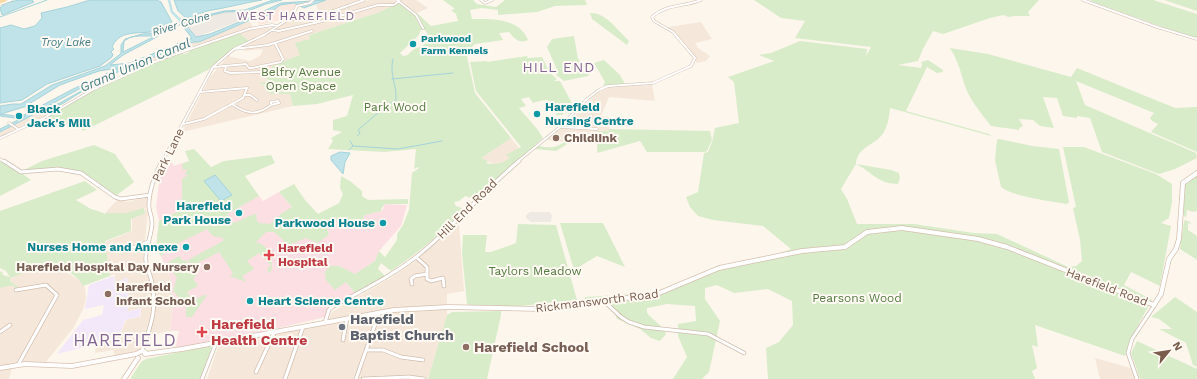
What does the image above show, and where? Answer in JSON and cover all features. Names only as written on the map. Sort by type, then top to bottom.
[{"type":"main road","points":[[0,3],[5,0]]},
{"type":"street","points":[[0,3],[11,0]]},
{"type":"street","name":"Park Lane","points":[[144,352],[153,320],[154,307],[152,282],[146,262],[152,223],[149,207],[150,195],[157,171],[213,67],[234,49],[272,30],[287,20],[298,6],[313,0]]},
{"type":"street","points":[[287,20],[322,15],[364,0]]},
{"type":"street","points":[[482,1],[486,0]]},
{"type":"street","points":[[482,1],[492,0]]},
{"type":"street","name":"Hill End Road","points":[[325,322],[329,310],[389,276],[416,257],[448,230],[496,180],[560,127],[587,99],[604,87],[653,83],[691,66],[695,58],[676,35],[654,21],[652,16],[657,11],[665,8],[688,5],[701,0]]},
{"type":"street","points":[[1083,0],[1162,29],[1197,39]]},
{"type":"street","points":[[272,30],[279,31],[310,24],[378,5],[394,5],[398,1],[416,13],[423,28]]},
{"type":"street","points":[[0,138],[44,118],[94,89],[164,58],[248,29],[272,25],[278,26]]},
{"type":"street","points":[[234,49],[247,49],[275,43],[312,31]]},
{"type":"street","points":[[213,67],[246,64],[249,68],[252,68],[281,62],[283,59],[275,43]]},
{"type":"street","points":[[226,66],[226,72]]},
{"type":"street","points":[[221,75],[226,72],[260,72]]},
{"type":"street","points":[[200,92],[246,88],[245,95]]},
{"type":"street","points":[[183,124],[204,118],[232,104],[245,95],[250,95],[257,100]]},
{"type":"street","points":[[232,104],[242,112],[249,114],[262,112],[271,105]]},
{"type":"street","points":[[9,123],[18,129]]},
{"type":"street","points":[[560,127],[597,129]]},
{"type":"street","points":[[0,159],[21,172],[58,170],[81,173],[115,198],[121,199],[150,195]]},
{"type":"street","name":"Harefield Road","points":[[1013,250],[1154,305],[1161,294],[1169,259],[1176,249],[1179,239],[1183,183],[1197,173]]},
{"type":"street","name":"Rickmansworth Road","points":[[144,352],[216,343],[274,333],[347,317],[394,310],[448,307],[540,309],[666,292],[719,268],[802,251],[845,247],[852,243],[862,233],[871,230],[902,228],[978,238],[1013,250]]},
{"type":"street","points":[[124,251],[148,242]]},
{"type":"street","points":[[416,257],[427,267],[427,278],[431,281],[443,278],[444,286]]},
{"type":"street","points":[[412,284],[411,279],[415,276],[427,274]]},
{"type":"street","points":[[16,290],[46,285],[57,295],[17,365]]},
{"type":"street","points":[[604,301],[629,322],[644,327],[708,334],[744,353]]},
{"type":"street","points":[[1137,379],[1128,352],[1132,340],[1154,305]]},
{"type":"street","points":[[356,379],[379,313]]},
{"type":"street","points":[[343,340],[347,317]]},
{"type":"street","points":[[0,332],[10,325]]},
{"type":"street","points":[[285,379],[303,327]]},
{"type":"street","points":[[256,372],[274,333]]},
{"type":"street","points":[[202,379],[216,343]]},
{"type":"street","points":[[366,350],[383,350],[401,357],[423,360]]},
{"type":"street","points":[[0,368],[17,365],[72,366],[137,356],[142,357],[144,352]]},
{"type":"street","points":[[124,379],[137,356]]},
{"type":"street","points":[[363,379],[408,377],[424,379]]},
{"type":"shaded area","points":[[326,0],[362,0],[322,14],[292,18],[295,13],[318,11],[316,4]]},
{"type":"shaded area","points":[[369,0],[393,0],[396,2],[397,0],[416,0],[428,8],[417,13],[400,2],[380,12],[309,35],[310,39],[301,55],[273,65],[266,82],[260,84],[264,85],[271,94],[290,94],[293,106],[182,132],[210,77],[228,56],[250,61],[260,56],[263,49],[244,51],[246,45],[249,43],[248,41],[190,49],[133,73],[127,68],[162,53],[247,22],[251,23],[254,30],[263,27],[275,29],[287,21],[319,17]]},
{"type":"shaded area","points":[[296,4],[291,15],[286,16],[281,20],[259,25],[257,19],[270,15],[280,5]]},
{"type":"shaded area","points":[[225,12],[242,12],[245,19],[196,37],[185,24]]},
{"type":"shaded area","points":[[701,22],[712,39],[695,43],[698,48],[710,56],[706,61],[696,63],[696,57],[668,27]]},
{"type":"shaded area","points":[[652,85],[655,101],[609,97],[601,116],[610,117],[609,131],[598,131],[597,144],[577,138],[577,136],[574,136],[564,142],[546,140],[566,124],[596,94],[608,87]]},
{"type":"shaded area","points":[[47,108],[54,112],[12,130],[0,137],[0,132]]},
{"type":"shaded area","points":[[511,138],[524,154],[505,169],[480,158]]},
{"type":"shaded area","name":"Harefield Hospital","points":[[189,161],[213,194],[212,224],[229,212],[259,196],[263,201],[279,192],[292,207],[359,224],[365,215],[382,211],[385,204],[407,205],[401,226],[379,251],[375,261],[345,281],[355,293],[328,310],[325,317],[223,341],[175,349],[179,331],[170,331],[173,307],[171,280],[165,264],[156,248],[159,221],[156,207],[159,183],[164,164],[173,163],[173,166]]},
{"type":"shaded area","points":[[149,196],[146,209],[148,214],[143,256],[145,271],[165,264],[171,280],[173,307],[170,331],[146,336],[139,350],[115,356],[113,350],[95,353],[96,345],[114,340],[120,335],[126,320],[141,316],[141,308],[127,312],[129,306],[127,277],[115,284],[115,274],[110,276],[105,242],[132,231],[132,218],[146,213],[144,211],[145,208],[126,213],[105,213],[117,200],[128,202]]},
{"type":"shaded area","points":[[530,212],[549,212],[552,215],[551,222],[531,222],[526,218],[526,215]]},
{"type":"shaded area","points":[[459,224],[464,291],[447,294],[447,315],[428,379],[207,379],[219,344],[327,323],[332,312],[392,277],[415,261]]},
{"type":"shaded area","points":[[46,265],[47,268],[62,270],[81,281],[85,288],[86,298],[84,307],[74,327],[46,362],[13,364],[9,379],[0,379],[0,287],[12,283],[10,278]]},
{"type":"shaded area","points":[[114,276],[115,284],[127,277],[129,306],[127,312],[141,308],[140,316],[125,320],[120,335],[114,340],[57,354],[83,320],[102,315],[104,305],[85,309],[89,285]]},
{"type":"shaded area","points":[[1095,358],[1131,368],[1135,379],[1100,379]]},
{"type":"green space","points":[[443,0],[473,0],[477,4],[496,7],[505,0],[585,0],[587,5],[555,6],[537,12],[498,15],[498,10],[482,8],[470,10],[472,19],[504,21],[512,24],[524,33],[528,40],[520,41],[515,39],[509,32],[499,33],[503,40],[475,44],[466,52],[475,93],[511,138],[481,158],[488,161],[486,163],[502,163],[510,158],[506,155],[521,147],[476,91],[470,62],[487,62],[527,56],[528,58],[542,57],[550,73],[557,79],[554,81],[560,81],[573,105],[570,107],[573,108],[573,111],[571,114],[566,113],[567,110],[562,115],[556,115],[556,107],[551,102],[546,100],[533,103],[529,97],[521,99],[526,106],[519,108],[543,138],[535,145],[551,147],[563,143],[573,136],[577,136],[577,138],[556,151],[535,149],[500,178],[492,181],[474,199],[465,196],[459,201],[454,202],[456,206],[465,209],[430,242],[391,271],[381,263],[378,269],[385,276],[355,293],[346,282],[335,290],[325,279],[326,276],[324,273],[330,266],[339,266],[355,274],[375,261],[379,251],[385,257],[397,240],[397,234],[403,225],[409,210],[412,173],[419,168],[414,169],[416,149],[384,152],[328,149],[333,141],[331,138],[342,132],[333,130],[333,120],[347,116],[353,95],[317,104],[293,106],[290,94],[271,94],[265,90],[264,85],[259,83],[266,82],[273,65],[300,55],[295,43],[310,39],[309,35],[380,12],[400,2],[417,13],[431,26],[458,21],[456,14],[451,10],[455,9]],"holes":[[[421,30],[425,30],[433,42],[428,42],[412,50],[408,55],[403,56],[400,53],[418,36]]]},
{"type":"green space","name":"Pearsons Wood","points":[[754,0],[1039,0],[1028,12],[1030,16],[1009,17],[1003,15],[943,34],[933,31],[918,61],[898,65],[921,68],[921,62],[928,60],[943,70],[943,72],[937,73],[927,67],[906,111],[989,134],[991,136],[890,108],[884,133],[858,155],[856,164],[841,189],[847,199],[857,224],[914,224],[974,233],[997,234],[1068,267],[1076,266],[1082,261],[1080,240],[1073,208],[1076,207],[1063,147],[1084,147],[1156,174],[1172,184],[1172,202],[1169,218],[1161,223],[1171,226],[1160,286],[1131,272],[1124,285],[1152,300],[1131,338],[1125,356],[1035,325],[1038,347],[1032,345],[1037,368],[1032,371],[1035,379],[768,379],[766,348],[779,342],[793,325],[792,301],[768,289],[734,293],[717,285],[705,288],[705,299],[720,321],[709,372],[702,379],[673,379],[687,357],[678,336],[678,324],[696,321],[695,306],[667,304],[647,308],[647,313],[660,325],[666,334],[660,341],[651,338],[640,329],[617,319],[610,303],[584,305],[585,297],[667,292],[708,272],[767,258],[791,249],[763,226],[713,220],[698,216],[690,207],[686,197],[698,192],[704,153],[708,152],[715,128],[739,123],[734,82],[728,77],[774,61],[759,55],[771,53],[800,41],[867,49],[866,56],[871,47],[795,38],[805,21],[781,18]]},
{"type":"green space","points":[[1153,0],[1197,14],[1197,38],[1090,1]]},
{"type":"green space","points":[[1164,0],[1197,0],[1197,11]]},
{"type":"green space","points":[[590,13],[601,16],[611,23],[629,41],[627,45],[592,19]]},
{"type":"green space","points":[[239,33],[249,41],[231,50],[208,70],[83,131],[80,127],[61,125],[45,117],[93,89],[168,57],[180,53],[185,54],[189,52],[190,49]]},
{"type":"green space","points":[[574,36],[578,59],[591,71],[588,76],[564,81],[556,75],[558,72],[547,47],[552,39]]},
{"type":"green space","points":[[950,48],[988,54],[1071,77],[1077,68],[1175,108],[1197,107],[1197,152],[1151,132],[1158,124],[1150,118],[1154,113],[1076,81],[1085,105],[1196,153],[1197,158],[1175,169],[1159,174],[1102,152],[1090,118],[1063,116],[1057,98],[1043,97],[1054,128],[1040,126],[1033,120],[1019,119],[1023,126],[1019,128],[1019,130],[991,126],[968,94],[958,63]]},
{"type":"green space","points":[[604,60],[620,75],[625,84],[603,86],[605,82],[594,63]]},
{"type":"green space","points":[[609,129],[710,131],[712,140],[707,151],[704,152],[647,152],[640,141],[597,153],[598,131],[609,131]]},
{"type":"green space","points":[[999,139],[1032,146],[1059,149],[1069,202],[1067,204],[1032,198],[1014,193],[1001,187],[995,160],[997,140]]},
{"type":"green space","points":[[94,145],[115,154],[134,182],[116,196],[90,177],[75,170],[58,168],[36,171],[24,170],[42,161]]},
{"type":"green space","points":[[194,149],[211,167],[224,161],[271,155],[275,163],[245,176],[259,196],[227,214],[234,223],[254,214],[257,215],[256,219],[259,223],[270,224],[282,213],[292,207],[279,192],[294,184],[305,200],[318,214],[339,203],[343,194],[340,188],[341,176],[362,191],[362,196],[368,200],[408,199],[408,204],[385,204],[381,209],[382,211],[365,215],[359,225],[353,229],[340,218],[326,226],[329,235],[317,243],[306,238],[286,246],[283,243],[284,241],[274,232],[266,232],[256,242],[265,246],[270,253],[272,262],[271,272],[269,273],[267,269],[271,265],[259,253],[247,261],[254,269],[242,276],[246,282],[230,276],[233,273],[219,252],[192,266],[188,260],[223,241],[223,238],[213,236],[207,229],[177,244],[161,256],[156,248],[159,221],[181,210],[179,200],[182,199],[182,179],[188,175],[185,175],[187,169],[183,170],[182,164],[189,161],[185,151]]},
{"type":"green space","points":[[0,161],[23,174],[31,180],[0,196]]},
{"type":"green space","points":[[856,164],[891,170],[899,173],[900,178],[898,184],[880,180]]},
{"type":"green space","points":[[1197,175],[1197,211],[1194,212],[1187,210],[1186,218],[1183,214],[1185,183]]},
{"type":"green space","points":[[85,181],[97,190],[76,200],[91,209],[104,213],[105,215],[105,213],[126,213],[144,208],[146,213],[131,219],[131,231],[105,241],[110,276],[83,286],[77,278],[68,272],[57,268],[47,268],[46,265],[10,278],[11,282],[18,287],[16,289],[13,285],[0,288],[0,272],[2,271],[3,275],[10,277],[6,271],[0,268],[0,211]]},
{"type":"green space","points":[[1186,220],[1191,224],[1188,223],[1188,230],[1197,236],[1197,260],[1180,249],[1184,221]]},
{"type":"green space","points":[[560,223],[603,223],[625,267],[597,256],[574,270]]},
{"type":"green space","name":"Taylors Meadow","points":[[518,224],[556,225],[577,300],[520,306],[474,306],[467,304],[462,253],[463,235],[487,235],[485,252],[491,252],[516,243]]},
{"type":"green space","points":[[179,256],[183,261],[186,260],[197,276],[193,278],[198,286],[187,292],[193,301],[207,295],[192,317],[186,317],[186,308],[173,290],[177,278],[167,263]]},
{"type":"green space","points":[[1175,297],[1197,312],[1197,367],[1193,365],[1186,343],[1159,329],[1172,329],[1159,319],[1151,317]]},
{"type":"green space","name":"Harefield School","points":[[501,311],[487,379],[428,379],[447,315],[452,312]]},
{"type":"green space","points":[[1137,341],[1197,369],[1197,379],[1140,379],[1131,353]]},
{"type":"green space","points":[[213,345],[200,379],[130,379],[141,362],[146,359]]},
{"type":"water","points":[[19,0],[32,0],[34,2],[2,15],[0,8],[5,3]]},
{"type":"water","name":"Troy Lake","points":[[90,0],[157,0],[161,2],[172,22],[166,28],[158,31],[124,35],[117,40],[112,47],[114,49],[111,52],[113,54],[112,57],[100,66],[47,84],[22,100],[0,103],[0,28],[11,25],[24,29],[35,26],[42,18],[41,13]]},
{"type":"water","points":[[174,0],[262,0],[207,11],[186,18],[178,11]]},
{"type":"water","name":"River Colne","points":[[273,0],[282,0],[248,11],[225,12],[185,24],[196,37],[210,34],[281,3],[326,0],[304,8],[294,3],[280,5],[267,16],[248,21],[199,42],[181,46],[113,74],[97,85],[86,89],[62,104],[44,109],[0,132],[0,129],[26,116],[20,117],[73,89],[119,68],[99,71],[60,85],[24,107],[1,114],[16,116],[15,118],[0,116],[0,106],[21,104],[52,85],[105,66],[121,53],[121,45],[125,39],[130,37],[124,41],[123,52],[155,36],[132,37],[142,34],[160,33],[181,21],[224,11],[245,10]],"holes":[[[181,24],[192,38],[130,63],[110,65],[123,55]],[[106,77],[60,103],[48,106],[79,89]]]},
{"type":"water","points":[[340,152],[350,153],[345,162],[343,174],[331,160],[331,156]]},
{"type":"water","points":[[215,175],[232,195],[221,201],[204,181]]},
{"type":"waterway","points":[[0,17],[47,0]]},
{"type":"waterway","name":"River Colne","points":[[169,0],[172,12],[183,23]]},
{"type":"waterway","points":[[393,59],[393,79]]},
{"type":"waterway","points":[[393,79],[453,73]]},
{"type":"waterway","points":[[357,136],[360,133],[358,130],[386,106],[396,100],[393,79]]},
{"type":"waterway","points":[[350,141],[353,146]]},
{"type":"waterway","points":[[353,146],[398,149],[442,141]]},
{"type":"waterway","points":[[349,150],[353,146]]},
{"type":"place","name":"Parkwood Farm Kennels","points":[[413,44]]},
{"type":"place","name":"Harefield Nursing Centre","points":[[537,114]]},
{"type":"place","name":"Black Jack's Mill","points":[[19,116]]},
{"type":"place","name":"Childlink","points":[[556,138]]},
{"type":"place","name":"Harefield Park House","points":[[239,213]]},
{"type":"place","name":"Parkwood House","points":[[383,223]]},
{"type":"place","name":"Nurses Home and Annexe","points":[[186,247]]},
{"type":"place","name":"Harefield Hospital","points":[[269,255]]},
{"type":"place","name":"Harefield Hospital Day Nursery","points":[[207,267]]},
{"type":"place","name":"Harefield Infant School","points":[[108,294]]},
{"type":"place","name":"Heart Science Centre","points":[[250,301]]},
{"type":"place","name":"Harefield Baptist Church","points":[[342,327]]},
{"type":"place","name":"Harefield Health Centre","points":[[202,332]]},
{"type":"place","name":"Harefield School","points":[[466,347]]},
{"type":"district","name":"WEST HAREFIELD","points":[[296,16]]},
{"type":"district","name":"HILL END","points":[[559,67]]},
{"type":"district","name":"HAREFIELD","points":[[125,340]]},
{"type":"water label","name":"Grand Union Canal","points":[[135,65]]},
{"type":"park label","name":"Belfry Avenue Open Space","points":[[301,79]]},
{"type":"park label","name":"Park Wood","points":[[395,107]]}]
